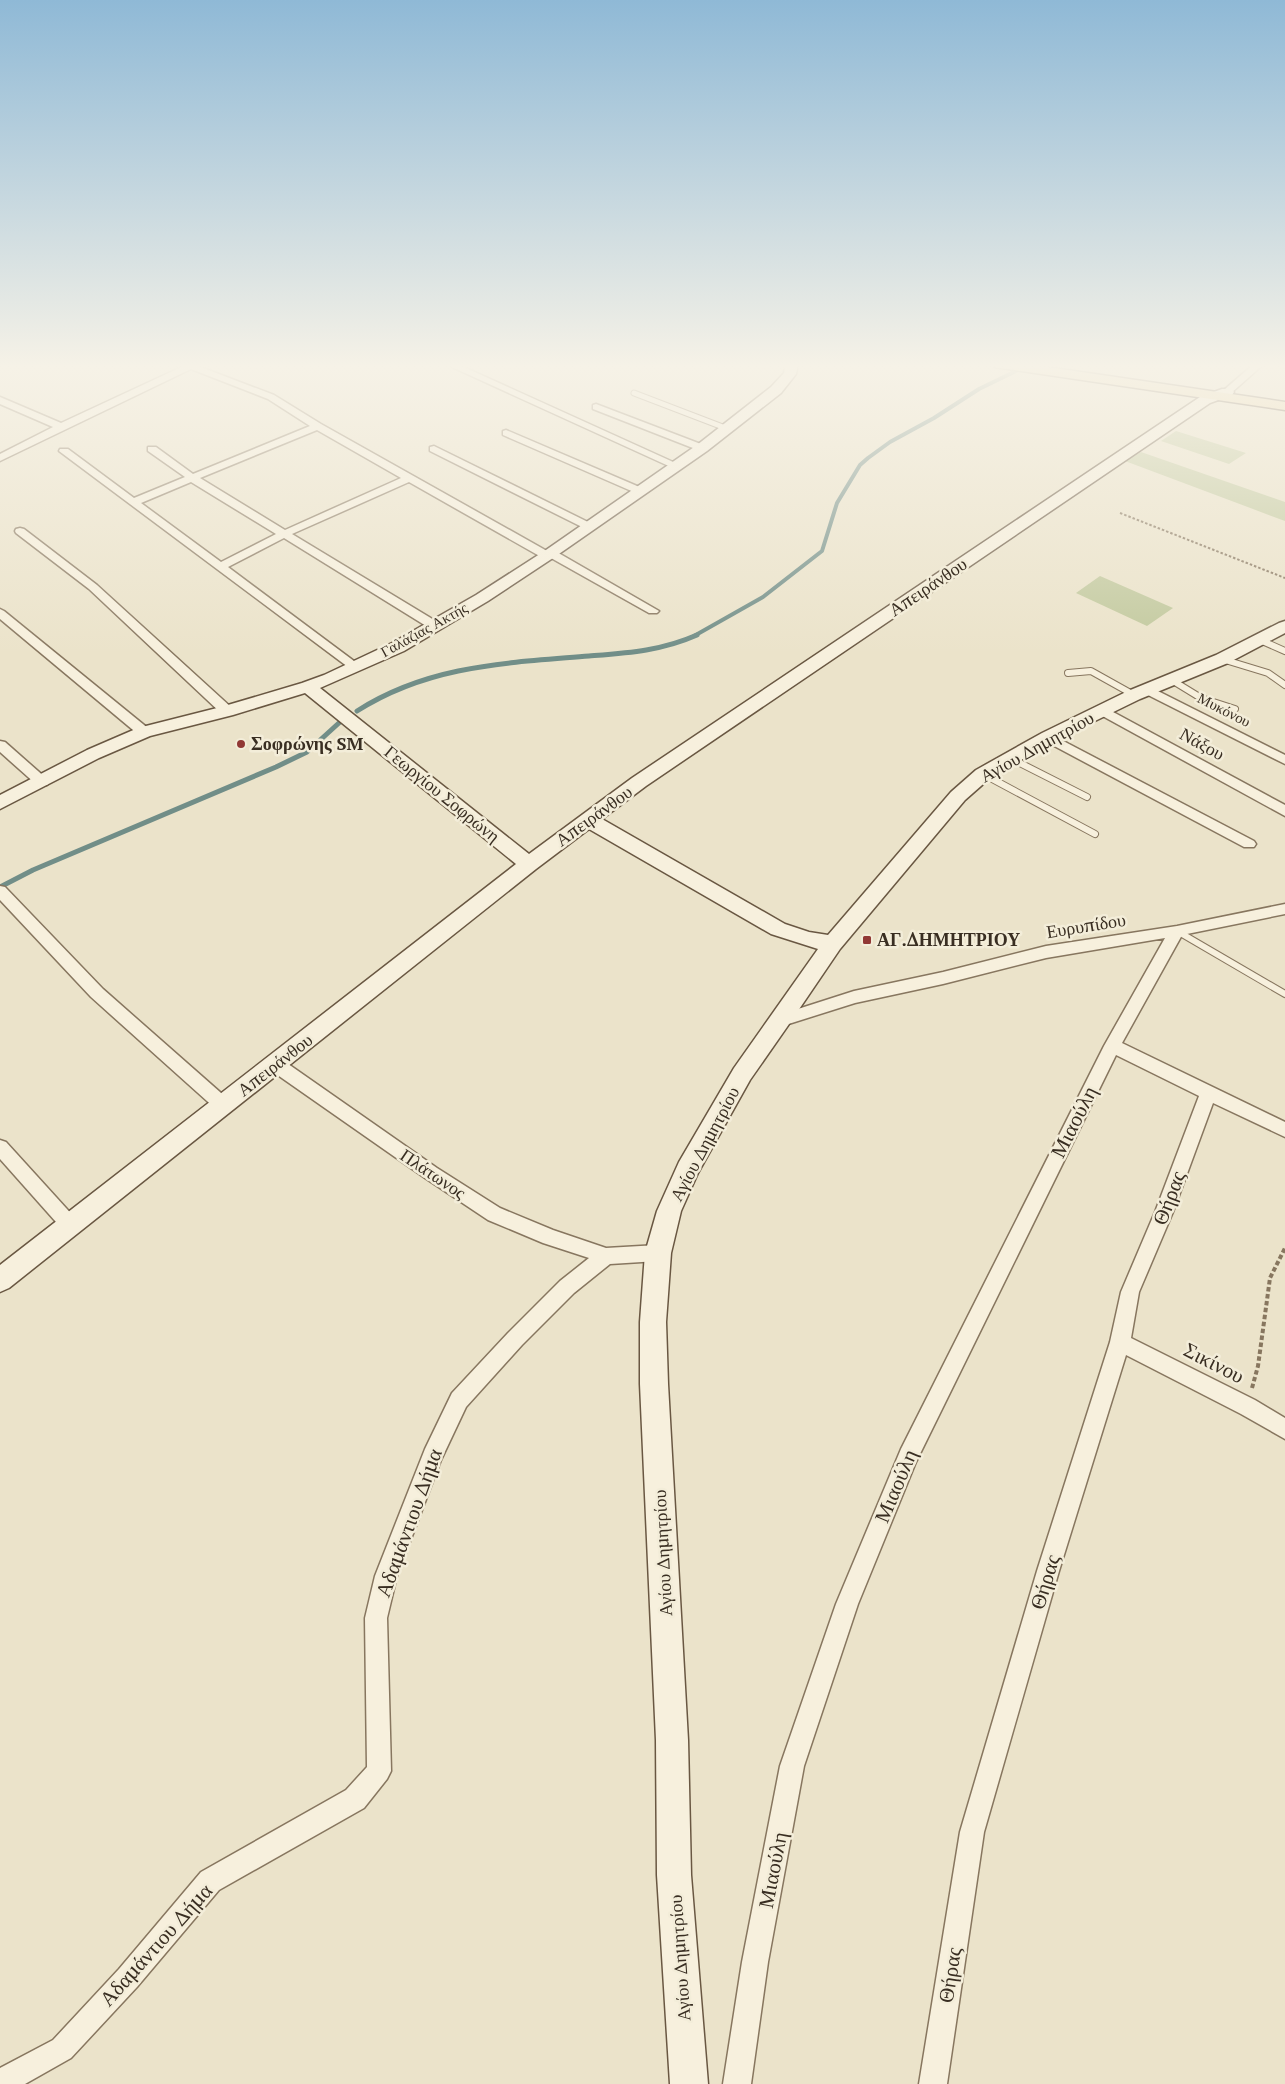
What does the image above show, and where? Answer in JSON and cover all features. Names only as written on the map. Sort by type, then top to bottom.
[{"type":"street","points":[[77,460],[356,667]]},
{"type":"street","points":[[168,460],[191,477],[435,626]]},
{"type":"street","points":[[133,502],[233,460]]},
{"type":"street","points":[[378,460],[653,611]]},
{"type":"street","points":[[457,460],[588,526]]},
{"type":"street","points":[[569,460],[640,491]]},
{"type":"street","points":[[665,460],[678,466]]},
{"type":"street","name":"Γαλάζιας Ακτής","points":[[0,803],[93,754],[144,732],[227,711],[308,687],[398,647],[435,626],[549,554],[686,460]]},
{"type":"street","name":"Απειράνθου","points":[[0,1280],[529,864],[588,820],[691,746],[1114,460]]},
{"type":"street","points":[[219,567],[284,534],[409,478]]},
{"type":"street","points":[[20,531],[93,587],[227,711]]},
{"type":"street","points":[[0,613],[144,732]]},
{"type":"street","name":"Αγίου Δημητρίου","points":[[688,2084],[674,1875],[672,1740],[654,1384],[653,1322],[658,1253],[669,1212],[688,1169],[742,1074],[833,944],[958,796],[983,774],[1048,736],[1151,688],[1222,659],[1285,626]]},
{"type":"street","name":"Γεωργίου Σοφρώνη","points":[[308,687],[529,864]]},
{"type":"street","name":"Μυκόνου","points":[[1151,688],[1285,760]]},
{"type":"street","name":"Νάξου","points":[[1102,710],[1285,811]]},
{"type":"street","points":[[1048,736],[1249,844]]},
{"type":"street","points":[[0,745],[42,782]]},
{"type":"street","points":[[588,820],[778,929],[807,939],[833,944]]},
{"type":"street","points":[[0,891],[97,993],[223,1106]]},
{"type":"street","name":"Ευρυπίδου","points":[[779,1021],[854,997],[943,978],[1046,952],[1177,931],[1285,909]]},
{"type":"street","name":"Μιαούλη","points":[[738,2084],[755,1962],[792,1766],[847,1604],[908,1456],[1112,1046],[1177,931]]},
{"type":"street","points":[[1112,1046],[1285,1130]]},
{"type":"street","name":"Πλάτωνος","points":[[275,1064],[431,1173],[494,1214],[549,1237],[606,1256]]},
{"type":"street","name":"Θήρας","points":[[933,2084],[972,1832],[1048,1571],[1120,1342],[1130,1292],[1164,1212],[1208,1094]]},
{"type":"street","points":[[0,1147],[70,1225]]},
{"type":"street","points":[[606,1256],[658,1253]]},
{"type":"street","name":"Αδαμάντιου Δήμα","points":[[0,2083],[62,2049],[128,1978],[210,1881],[355,1798],[379,1771],[376,1618],[386,1576],[432,1456],[459,1400],[515,1339],[560,1294],[606,1256]]},
{"type":"street","name":"Σικίνου","points":[[1120,1342],[1248,1407],[1285,1429]]},
{"type":"lane","points":[[1260,640],[1285,651]]},
{"type":"lane","points":[[1222,659],[1268,673],[1285,685]]},
{"type":"lane","points":[[1068,673],[1091,671],[1151,688],[1193,696],[1215,704],[1235,708]]},
{"type":"lane","points":[[1010,758],[1088,797]]},
{"type":"lane","points":[[983,774],[1096,834]]},
{"type":"lane","points":[[1177,931],[1285,994]]},
{"type":"path","points":[[1120,513],[1285,578]]},
{"type":"path","points":[[1248,1407],[1258,1366],[1270,1278],[1285,1248]]},
{"type":"green space","points":[[1165,460],[1285,502],[1285,521],[1125,461]]},
{"type":"green space","points":[[1218,460],[1235,460],[1229,464]]},
{"type":"green space","points":[[1100,576],[1173,608],[1147,626],[1076,593]]},
{"type":"waterway","points":[[694,636],[763,597],[822,551],[837,503],[860,465],[865,460]]},
{"type":"waterway","points":[[357,711],[384,696],[440,675],[498,664],[617,654],[657,648],[697,635]]},
{"type":"waterway","points":[[0,887],[33,870],[276,767],[307,752],[340,722]]},
{"type":"place","name":"Σοφρώνης SM","points":[[241,744]]},
{"type":"place","name":"ΑΓ.ΔΗΜΗΤΡΙΟΥ","points":[[867,940]]}]
